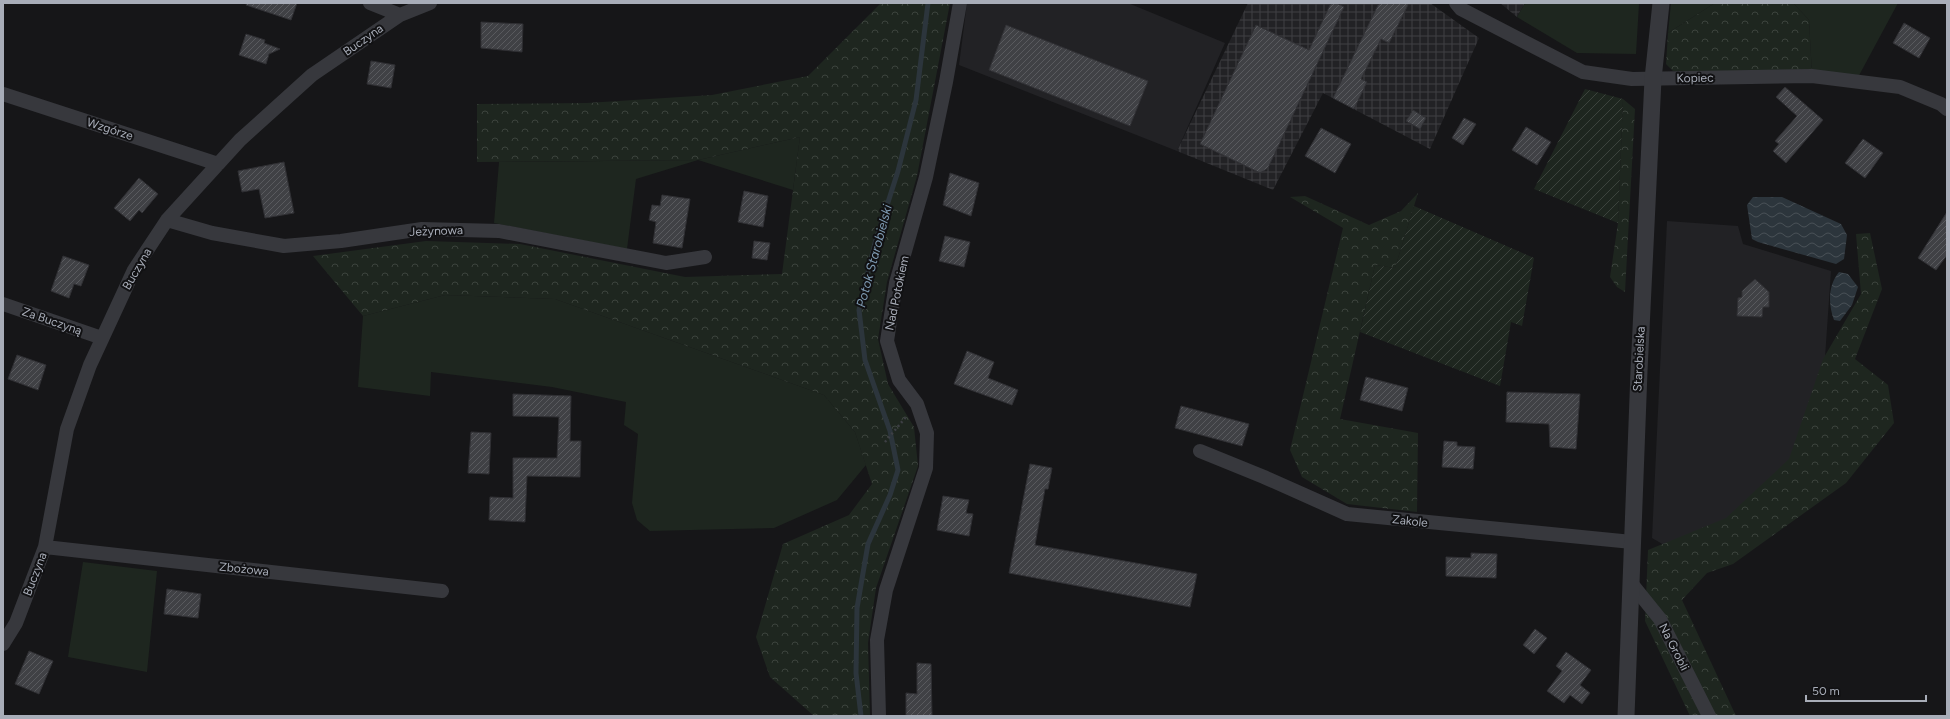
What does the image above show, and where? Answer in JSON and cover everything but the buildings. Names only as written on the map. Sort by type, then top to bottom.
[{"type":"street","points":[[370,3],[400,15]]},
{"type":"street","name":"Buczyna","points":[[3,644],[16,623],[45,547],[67,429],[102,338],[134,270],[167,220],[240,140],[312,76],[400,15],[430,3]]},
{"type":"street","name":"Nad Potokiem","points":[[878,716],[879,633],[886,590],[926,468],[927,433],[917,404],[899,380],[887,341],[896,283],[926,177],[946,82],[960,3]]},
{"type":"street","name":"Kopiec","points":[[1456,3],[1462,9],[1583,72],[1632,79],[1812,76],[1900,88],[1941,104],[1947,109]]},
{"type":"street","name":"Starobielska","points":[[1626,716],[1639,371],[1653,79],[1661,3]]},
{"type":"street","name":"Wzgórze","points":[[3,94],[218,164]]},
{"type":"street","name":"Jeżynowa","points":[[167,220],[212,233],[284,246],[341,241],[422,229],[468,230],[499,231],[666,262],[705,257]]},
{"type":"street","name":"Za Buczyną","points":[[3,304],[102,338]]},
{"type":"street","name":"Zakole","points":[[1200,451],[1264,477],[1347,514],[1632,542]]},
{"type":"street","name":"Zbożowa","points":[[45,547],[442,591]]},
{"type":"street","name":"Na Grobli","points":[[1631,583],[1660,619],[1709,716]]},
{"type":"path","points":[[885,442],[899,426]]},
{"type":"shaded area","points":[[967,3],[1128,3],[1225,43],[1177,151],[959,65]]},
{"type":"shaded area","points":[[1248,3],[1430,3],[1479,38],[1430,149],[1323,93],[1273,190],[1177,151]]},
{"type":"shaded area","points":[[1500,3],[1525,3],[1517,17]]},
{"type":"shaded area","points":[[1667,221],[1738,226],[1743,244],[1831,271],[1824,372],[1796,456],[1723,526],[1671,549],[1652,538]]},
{"type":"green space","points":[[881,3],[950,3],[917,176],[887,282],[878,339],[888,384],[914,427],[918,466],[876,588],[868,643],[870,716],[814,716],[770,677],[756,637],[783,544],[849,515],[872,484],[855,432],[824,395],[555,299],[445,295],[363,316],[313,256],[426,241],[520,244],[685,277],[782,274],[800,137],[698,160],[477,162],[477,104],[587,103],[712,95],[808,76]]},
{"type":"green space","points":[[1525,3],[1639,4],[1636,54],[1577,53],[1517,17]]},
{"type":"green space","points":[[1671,3],[1715,3],[1668,33]]},
{"type":"green space","points":[[1715,3],[1793,3],[1809,20],[1812,76],[1673,71],[1666,64],[1668,33]]},
{"type":"green space","points":[[1793,3],[1898,3],[1856,81],[1812,76],[1809,20]]},
{"type":"green space","points":[[1585,89],[1623,99],[1618,223],[1534,189]]},
{"type":"green space","points":[[1623,99],[1635,109],[1625,292],[1617,287],[1610,277],[1618,223]]},
{"type":"green space","points":[[800,137],[793,190],[698,160]]},
{"type":"green space","points":[[698,160],[636,179],[627,249],[494,223],[499,162]]},
{"type":"green space","points":[[1418,193],[1395,268],[1375,265],[1340,419],[1418,433],[1417,512],[1347,504],[1302,477],[1290,450],[1343,228],[1290,197],[1305,196],[1369,225],[1401,211]]},
{"type":"green space","points":[[1414,206],[1534,258],[1522,326],[1511,322],[1500,386],[1360,332],[1375,265],[1395,268]]},
{"type":"green space","points":[[1870,233],[1882,289],[1855,359],[1888,385],[1894,423],[1846,483],[1733,564],[1707,573],[1682,600],[1736,716],[1690,716],[1645,621],[1648,550],[1726,518],[1789,459],[1823,359],[1861,294],[1856,234]]},
{"type":"green space","points":[[445,295],[555,299],[824,395],[855,432],[866,465],[837,500],[774,528],[650,531],[637,520],[632,503],[638,434],[624,425],[626,402],[552,387],[431,372],[430,396],[358,387],[363,316]]},
{"type":"green space","points":[[83,562],[157,571],[147,672],[68,657]]},
{"type":"water","points":[[1753,197],[1782,197],[1841,224],[1847,235],[1844,259],[1836,264],[1752,239],[1747,205]]},
{"type":"water","points":[[1839,272],[1848,274],[1858,287],[1852,305],[1840,321],[1834,320],[1830,301],[1831,289],[1835,277]]},
{"type":"waterway","name":"Potok Starobielski","points":[[861,716],[856,673],[857,608],[868,544],[890,495],[898,470],[890,431],[865,360],[859,310],[875,243],[898,171],[916,100],[928,3]]}]
